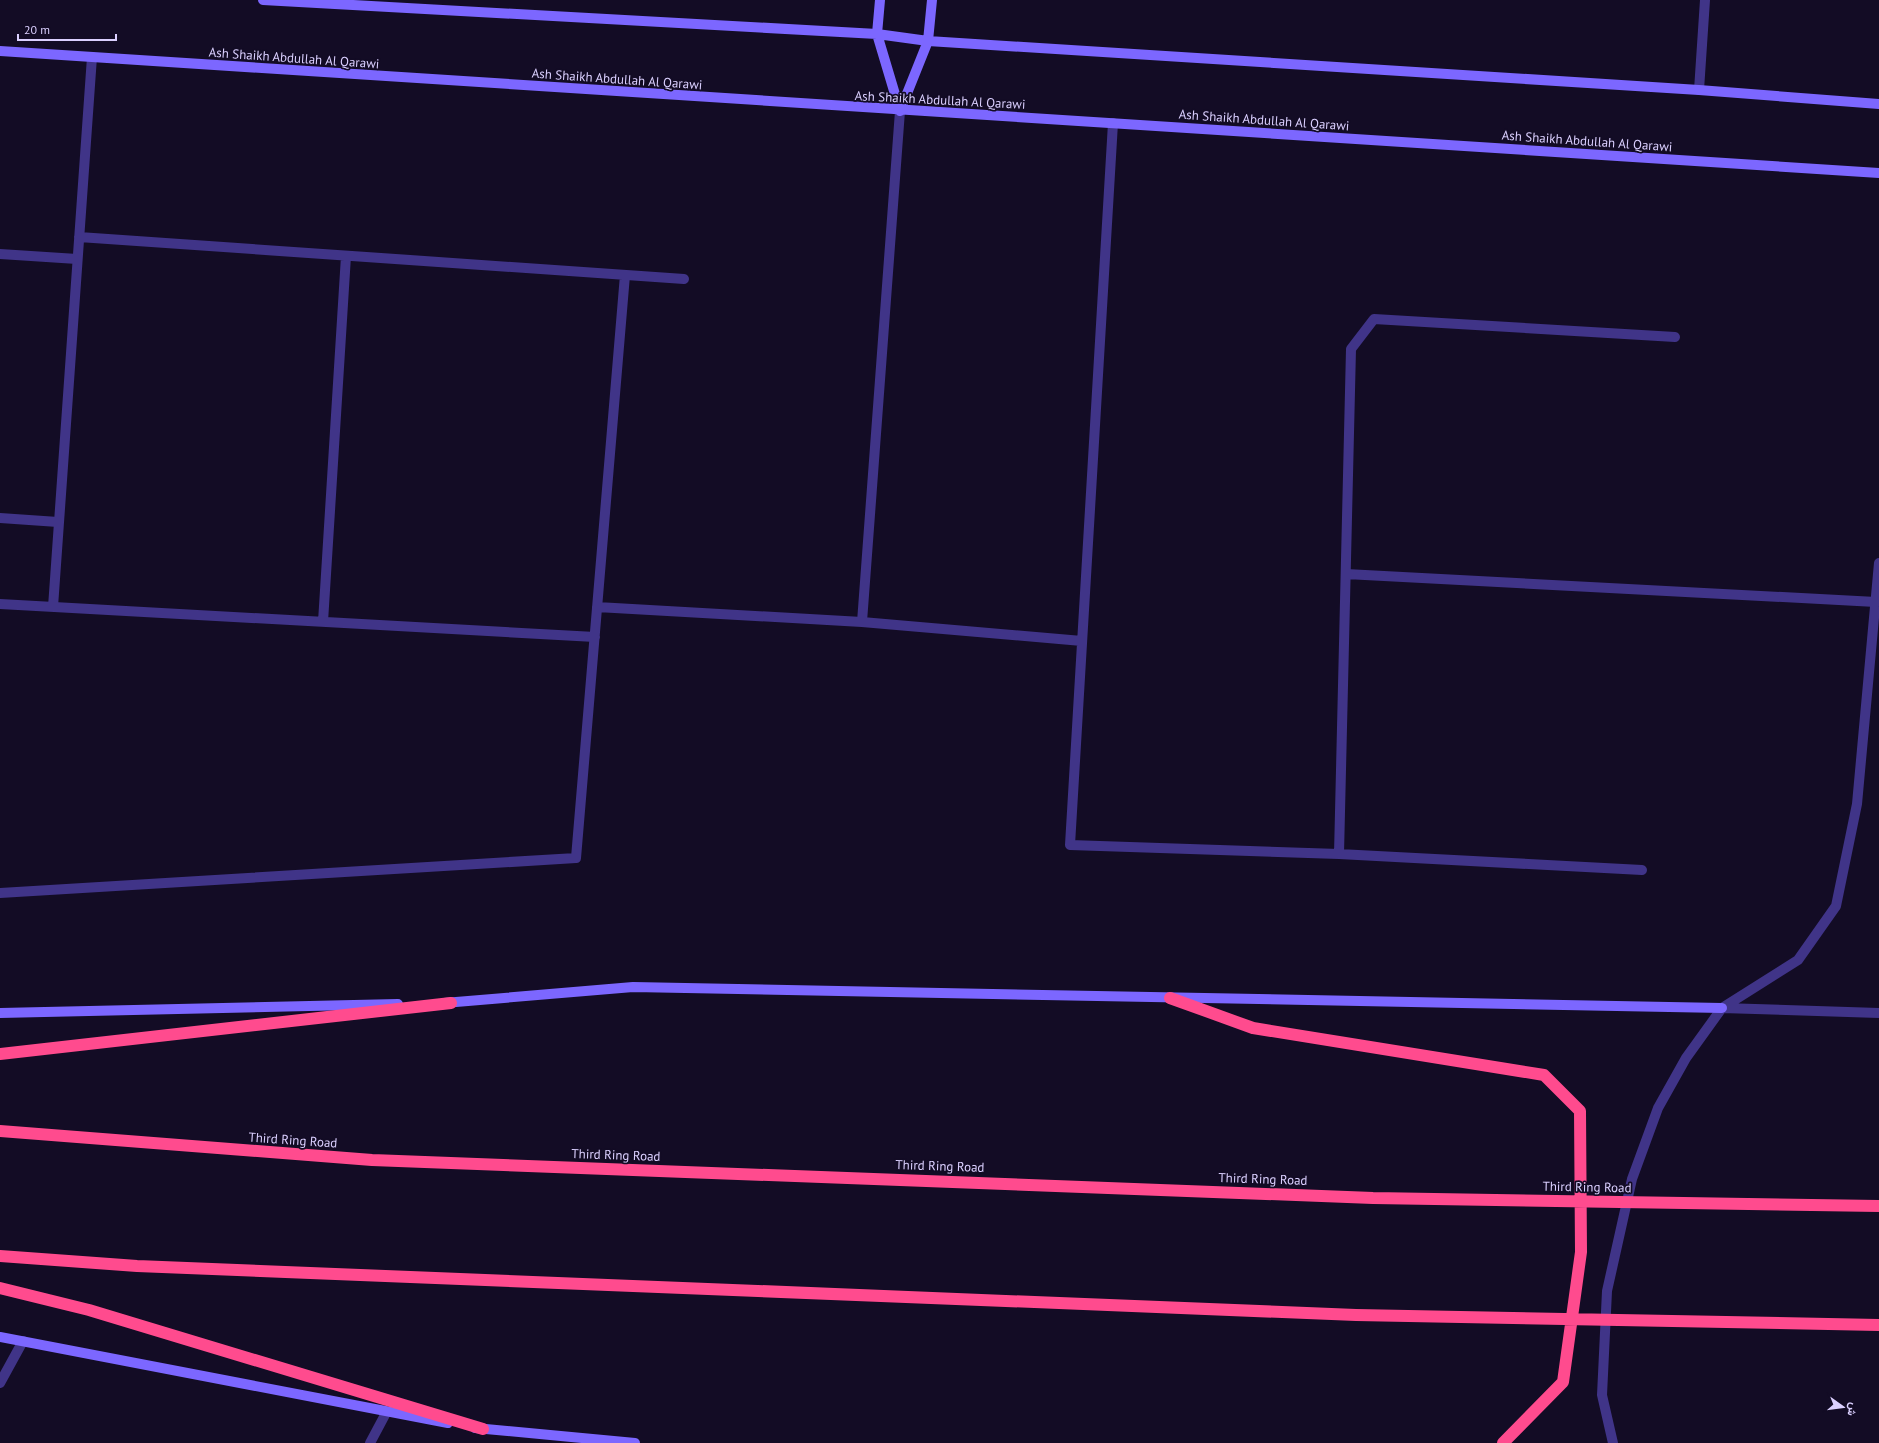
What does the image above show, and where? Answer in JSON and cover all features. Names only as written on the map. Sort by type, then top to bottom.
[{"type":"highway","points":[[1170,998],[1253,1028],[1544,1075],[1580,1111],[1581,1252],[1563,1382],[1503,1443]]},
{"type":"highway","points":[[0,1054],[451,1003]]},
{"type":"highway","name":"Third Ring Road","points":[[0,1131],[372,1160],[1373,1198],[1879,1206]]},
{"type":"highway","points":[[0,1256],[152,1267],[1356,1315],[1879,1325]]},
{"type":"highway","points":[[0,1288],[90,1310],[483,1429]]},
{"type":"street","points":[[263,0],[877,34],[928,40],[1699,90],[1879,104]]},
{"type":"street","points":[[880,0],[877,34],[900,111]]},
{"type":"street","points":[[862,622],[900,111],[928,40],[932,0]]},
{"type":"street","points":[[1699,90],[1705,0]]},
{"type":"street","name":"Ash Shaikh Abdullah Al Qarawi","points":[[0,51],[900,111],[1113,123],[1879,173]]},
{"type":"street","points":[[53,607],[92,57]]},
{"type":"street","points":[[1113,123],[1070,845],[1339,854],[1642,870]]},
{"type":"street","points":[[79,236],[684,279]]},
{"type":"street","points":[[0,254],[77,259]]},
{"type":"street","points":[[323,622],[346,256]]},
{"type":"street","points":[[0,893],[576,858],[625,275]]},
{"type":"street","points":[[1339,854],[1351,349],[1374,319],[1675,337]]},
{"type":"street","points":[[0,518],[58,522]]},
{"type":"street","points":[[1613,1443],[1602,1395],[1607,1291],[1632,1179],[1658,1108],[1686,1058],[1722,1008],[1798,960],[1836,906],[1857,804],[1879,563]]},
{"type":"street","points":[[1346,574],[1876,602]]},
{"type":"street","points":[[0,604],[595,637]]},
{"type":"street","points":[[597,607],[862,622],[1082,641]]},
{"type":"street","points":[[0,1013],[451,1003],[633,987],[1722,1008],[1879,1013]]},
{"type":"street","points":[[0,1337],[386,1413],[483,1429],[635,1443]]},
{"type":"street","points":[[0,1383],[23,1341]]},
{"type":"street","points":[[370,1443],[386,1413]]}]
